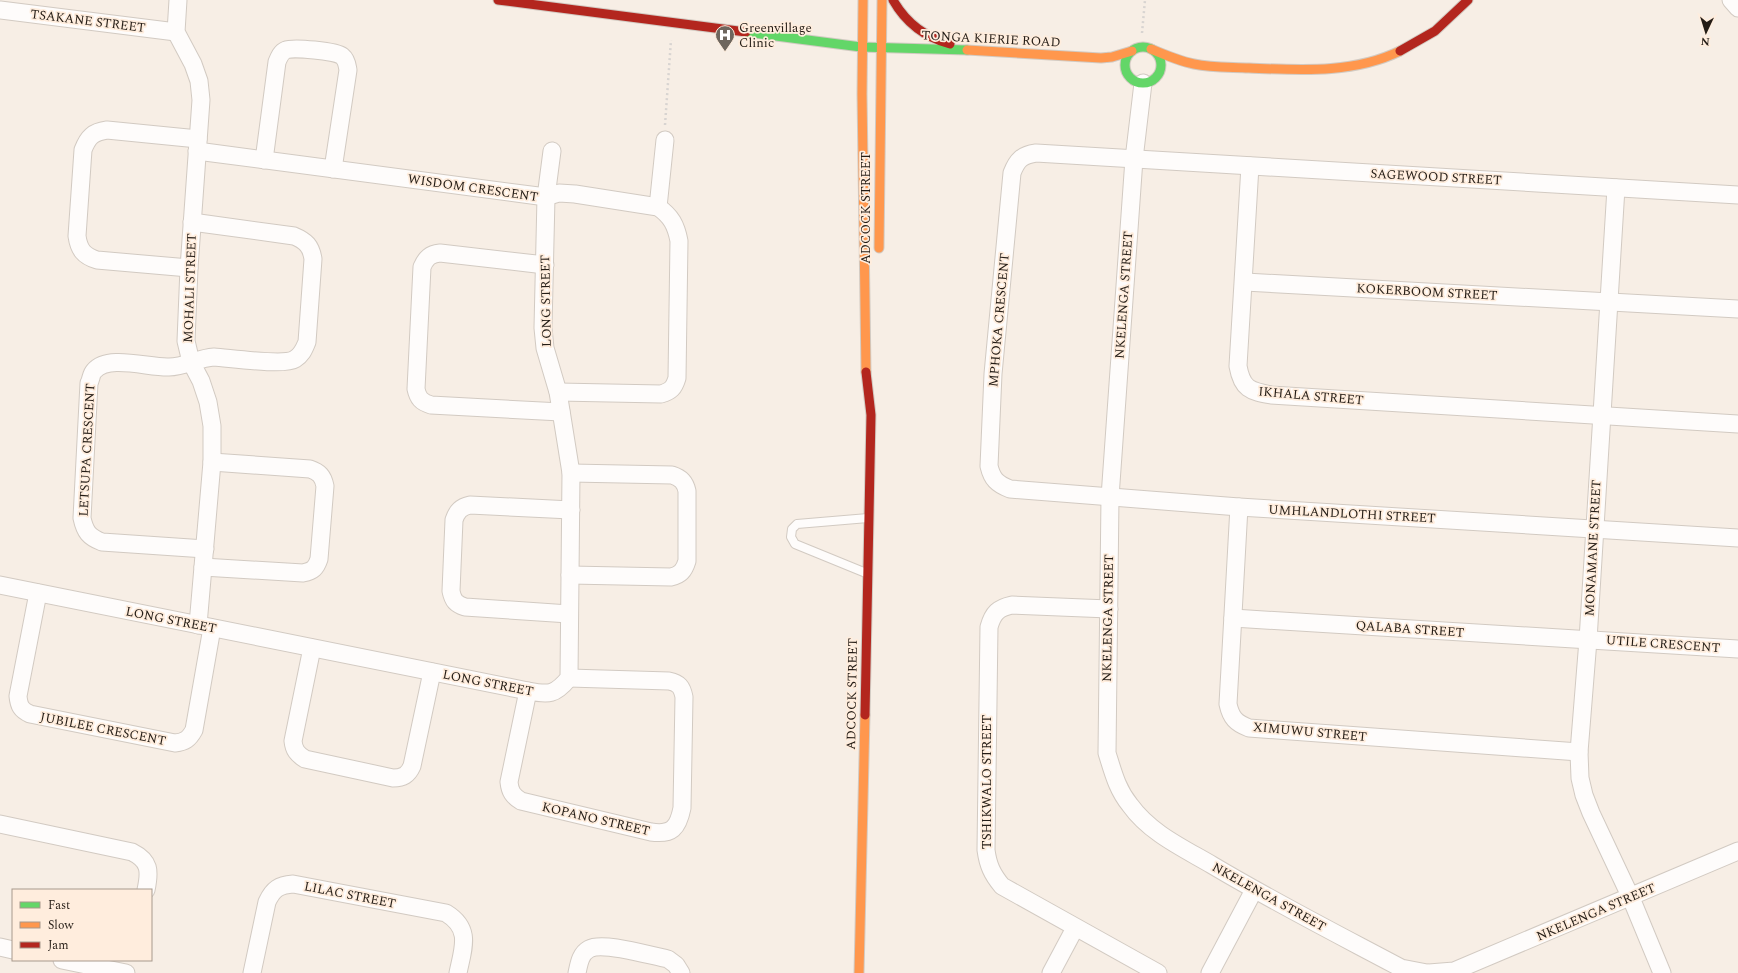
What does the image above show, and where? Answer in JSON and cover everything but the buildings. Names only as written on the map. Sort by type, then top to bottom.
[{"type":"main road","name":"TONGA KIERIE ROAD","points":[[498,0],[545,3],[673,23],[861,47],[982,50],[1101,58],[1112,57],[1132,51]]},
{"type":"main road","name":"ADCOCK STREET","points":[[863,0],[861,47],[864,313],[867,394],[871,415]]},
{"type":"main road","name":"ADCOCK STREET","points":[[879,261],[880,48],[882,0]]},
{"type":"main road","points":[[893,0],[898,10],[906,19],[924,34],[939,42],[982,50]]},
{"type":"main road","points":[[1167,74],[1147,82],[1134,80],[1128,74],[1125,64],[1132,51],[1141,47],[1199,65],[1314,71],[1360,65],[1385,58],[1410,47],[1435,31],[1468,0]]},
{"type":"main road","points":[[1147,82],[1159,74],[1162,65],[1159,56],[1151,49]]},
{"type":"main road","name":"TONGA KIERIE ROAD","points":[[1101,58],[1128,74]]},
{"type":"main road","points":[[1178,70],[1199,65]]},
{"type":"main road","name":"ADCOCK STREET","points":[[859,973],[868,518],[871,415],[876,394],[876,380]]},
{"type":"street","points":[[176,32],[178,0]]},
{"type":"street","points":[[1731,0],[1738,8]]},
{"type":"street","name":"TSAKANE STREET","points":[[0,10],[176,32]]},
{"type":"street","name":"MOHALI STREET","points":[[176,32],[200,81],[201,100],[189,268],[186,341],[191,362],[201,381],[208,402],[212,426],[212,462],[203,567],[205,626]]},
{"type":"street","points":[[264,160],[277,62],[280,55],[286,50],[293,49],[334,53],[341,56],[347,62],[348,70],[333,169]]},
{"type":"street","name":"NKELENGA STREET","points":[[1147,82],[1134,159],[1110,497],[1107,753],[1117,785],[1130,806],[1144,821],[1162,836],[1254,890],[1401,968],[1428,973],[1454,971],[1631,898],[1738,851]]},
{"type":"street","name":"WISDOM CRESCENT","points":[[189,268],[97,260],[86,256],[79,248],[77,236],[83,150],[87,140],[96,132],[107,130],[198,145],[264,160],[546,197],[559,193],[575,194],[658,207]]},
{"type":"street","points":[[558,392],[661,394],[669,391],[675,386],[677,378],[678,241],[676,227],[668,215],[658,207],[665,140]]},
{"type":"street","name":"LONG STREET","points":[[0,585],[528,691],[545,694],[559,690],[569,678],[571,473],[558,392],[545,348],[544,265],[546,197],[552,151]]},
{"type":"street","name":"MPHOKA CRESCENT","points":[[1110,497],[1010,489],[999,485],[992,477],[989,466],[993,374],[1012,173],[1016,162],[1025,155],[1036,153],[1134,159]]},
{"type":"street","name":"SAGEWOOD STREET","points":[[1134,159],[1738,195]]},
{"type":"street","name":"IKHALA STREET","points":[[1250,166],[1238,366],[1240,379],[1244,386],[1254,392],[1271,395],[1738,424]]},
{"type":"street","name":"MONAMANE STREET","points":[[1616,188],[1588,640],[1579,752],[1580,778],[1584,795],[1631,898],[1662,973]]},
{"type":"street","name":"LETSUPA CRESCENT","points":[[192,222],[294,236],[304,240],[311,249],[313,259],[307,342],[303,352],[294,360],[283,362],[214,357],[203,358],[169,367],[114,362],[102,364],[93,372],[89,383],[82,518],[84,529],[88,534],[92,538],[102,542],[205,549]]},
{"type":"street","points":[[544,265],[440,253],[432,254],[425,259],[422,267],[416,389],[418,397],[423,403],[430,405],[561,412]]},
{"type":"street","name":"KOKERBOOM STREET","points":[[1244,282],[1738,309]]},
{"type":"street","points":[[203,567],[303,573],[311,572],[317,566],[319,559],[324,486],[323,478],[318,472],[310,469],[212,462]]},
{"type":"street","points":[[570,575],[671,577],[679,575],[684,569],[687,561],[687,491],[685,484],[680,478],[672,475],[571,473]]},
{"type":"street","name":"UMHLANDLOTHI STREET","points":[[1110,497],[1239,507],[1594,528]]},
{"type":"street","points":[[570,614],[465,607],[458,605],[452,599],[451,591],[454,520],[457,512],[463,507],[470,505],[571,510]]},
{"type":"street","name":"XIMUWU STREET","points":[[1239,507],[1228,704],[1230,716],[1238,724],[1249,728],[1579,752]]},
{"type":"street","points":[[1594,528],[1738,538]]},
{"type":"street","name":"JUBILEE CRESCENT","points":[[38,593],[18,696],[18,704],[23,710],[38,716],[175,743],[183,742],[190,738],[194,730],[205,626]]},
{"type":"street","name":"TSHIKWALO STREET","points":[[1108,610],[1012,605],[1001,607],[992,615],[989,627],[986,850],[988,865],[993,875],[1002,886],[1158,973]]},
{"type":"street","name":"QALABA STREET","points":[[1233,618],[1588,640]]},
{"type":"street","name":"UTILE CRESCENT","points":[[1588,640],[1738,649]]},
{"type":"street","points":[[312,648],[293,741],[294,748],[298,755],[305,759],[394,778],[402,778],[408,773],[412,766],[432,672]]},
{"type":"street","name":"KOPANO STREET","points":[[528,691],[509,782],[510,790],[514,797],[521,801],[651,832],[661,834],[672,830],[679,820],[682,808],[684,697],[682,689],[677,683],[669,681],[569,678]]},
{"type":"street","points":[[0,824],[132,852],[142,857],[148,866],[149,878],[146,889]]},
{"type":"street","name":"LILAC STREET","points":[[252,973],[267,902],[272,891],[281,885],[293,884],[446,913],[455,918],[464,934],[464,944],[458,973]]},
{"type":"street","points":[[1210,973],[1254,890]]},
{"type":"street","points":[[1051,973],[1075,928]]},
{"type":"street","points":[[577,973],[579,962],[584,954],[597,946],[668,959],[676,965],[681,973]]},
{"type":"street","points":[[0,947],[12,950]]},
{"type":"street","points":[[67,961],[126,973]]},
{"type":"street","points":[[130,973],[132,961]]},
{"type":"lane","points":[[867,573],[795,544],[791,537],[792,529],[797,524],[868,518]]},
{"type":"path","points":[[1141,47],[1144,0]]},
{"type":"path","points":[[665,140],[673,23]]},
{"type":"traffic: fast","points":[[746,32],[861,47],[967,50]]},
{"type":"traffic: fast","points":[[1146,47],[1156,52],[1160,58],[1161,65],[1160,72],[1156,78],[1150,82],[1140,83],[1130,78],[1126,72],[1125,62],[1130,52],[1136,48],[1146,47]]},
{"type":"traffic: slow","points":[[863,0],[862,94],[866,372]]},
{"type":"traffic: slow","points":[[879,248],[882,0]]},
{"type":"traffic: slow","points":[[1151,49],[1177,60],[1201,65],[1307,70],[1364,64],[1400,51]]},
{"type":"traffic: slow","points":[[967,50],[1101,58],[1112,57],[1132,51]]},
{"type":"traffic: slow","points":[[859,973],[865,715]]},
{"type":"traffic: jam","points":[[498,0],[746,32]]},
{"type":"traffic: jam","points":[[893,0],[904,16],[917,28],[932,37],[950,44]]},
{"type":"traffic: jam","points":[[1400,51],[1435,31],[1468,0]]},
{"type":"traffic: jam","points":[[865,715],[871,415],[866,372]]},
{"type":"place","name":"Greenvillage Clinic","points":[[725,52]]}]
